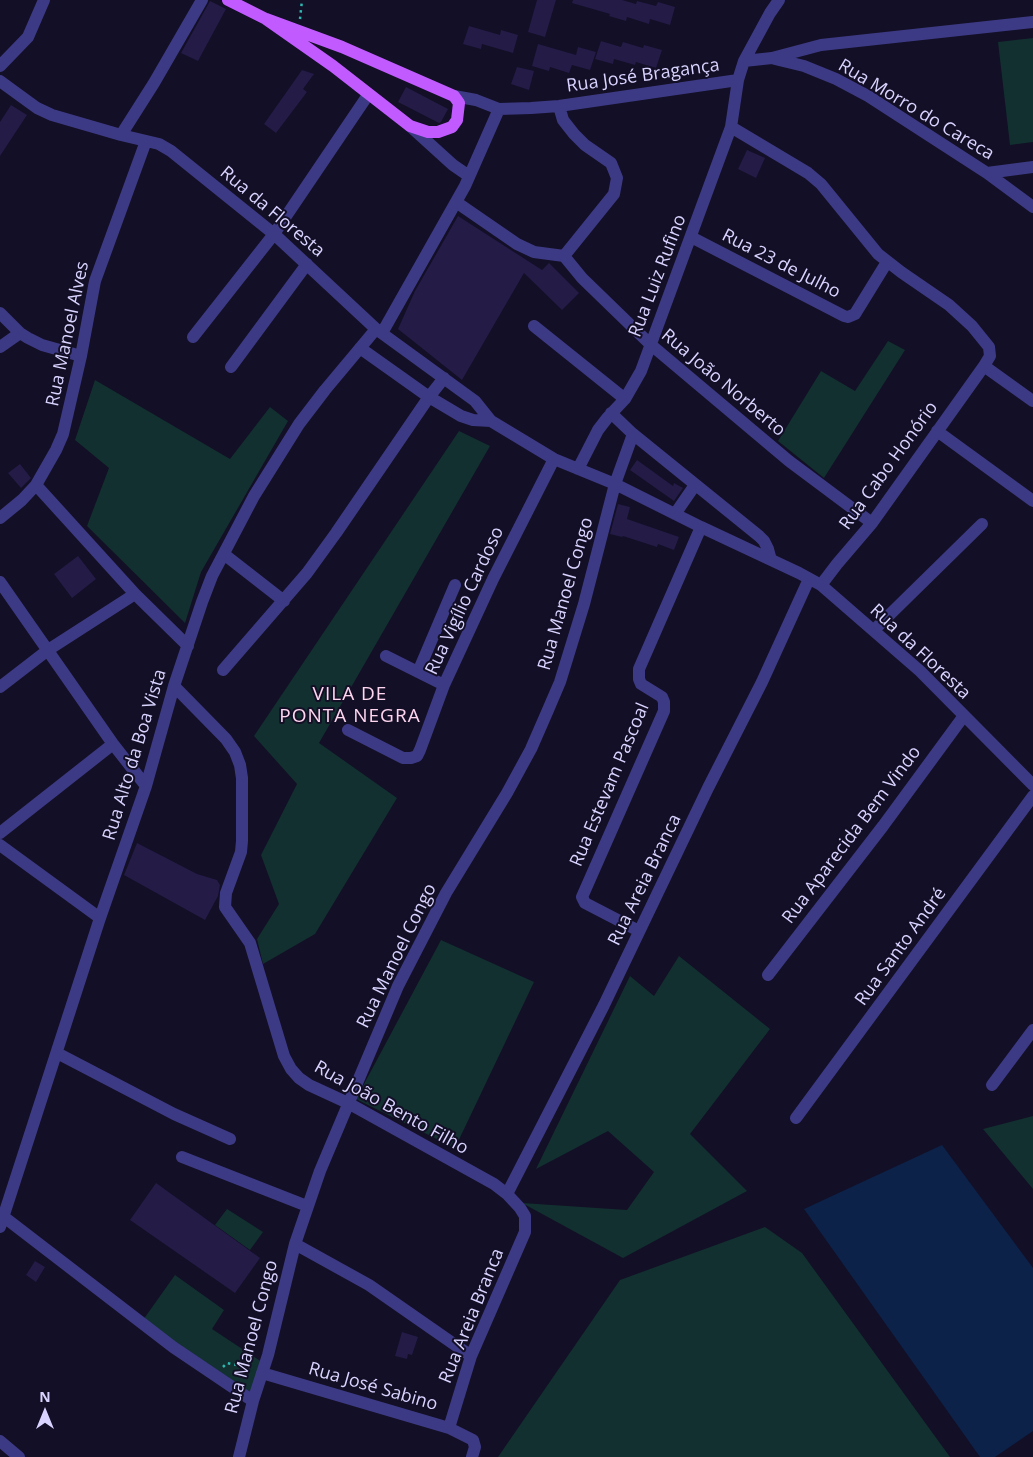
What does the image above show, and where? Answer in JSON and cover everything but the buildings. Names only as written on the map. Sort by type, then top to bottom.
[{"type":"main road","points":[[228,0],[266,19],[342,47],[454,96],[459,103],[457,120],[452,127],[438,132],[428,132],[410,126],[333,66],[266,19]]},
{"type":"street","points":[[0,66],[28,37],[44,0]]},
{"type":"street","points":[[121,135],[154,83],[202,0]]},
{"type":"street","points":[[744,61],[779,0]]},
{"type":"street","name":"Rua José Bragança","points":[[454,96],[476,100],[499,109],[559,106],[738,80],[744,61],[772,58],[821,45],[1033,22]]},
{"type":"street","name":"Rua Morro do Careca","points":[[772,58],[804,66],[836,79],[868,96],[987,173],[1033,207]]},
{"type":"street","name":"Rua Luiz Rufino","points":[[578,469],[598,430],[625,399],[641,371],[731,127],[738,80]]},
{"type":"street","name":"Rua da Floresta","points":[[0,81],[37,108],[52,115],[121,135],[146,140],[171,151],[274,234],[379,331],[476,401],[491,421]]},
{"type":"street","points":[[193,337],[274,234],[368,95]]},
{"type":"street","points":[[499,109],[456,202],[517,244],[534,252],[564,256],[614,194],[617,178],[611,163],[585,145],[574,134],[563,120],[559,106]]},
{"type":"street","points":[[410,126],[453,165],[469,176]]},
{"type":"street","points":[[731,127],[808,172],[821,184],[872,248],[886,262],[949,304],[972,326],[990,347],[990,356],[984,366],[1033,401]]},
{"type":"street","name":"Rua Manoel Alves","points":[[0,518],[22,500],[36,485],[63,434],[81,356],[95,281],[146,140]]},
{"type":"street","points":[[987,173],[1033,167]]},
{"type":"street","name":"Rua Alto da Boa Vista","points":[[2,1222],[100,918],[146,786],[174,686],[212,576],[225,555],[254,496],[300,424],[360,348],[379,331],[456,202]]},
{"type":"street","name":"Rua 23 de Julho","points":[[691,237],[848,317],[855,314],[886,262]]},
{"type":"street","name":"Rua João Norberto","points":[[564,256],[582,278],[650,344],[789,461],[872,523]]},
{"type":"street","points":[[231,367],[307,264]]},
{"type":"street","points":[[0,312],[20,333],[42,345],[81,356]]},
{"type":"street","points":[[534,326],[625,399]]},
{"type":"street","points":[[0,347],[20,333]]},
{"type":"street","name":"Rua da Floresta","points":[[360,348],[429,397],[461,416],[491,421],[554,459],[615,484],[821,585],[920,671],[963,717],[1033,785]]},
{"type":"street","name":"Rua Cabo Honório","points":[[821,585],[872,523],[984,366]]},
{"type":"street","points":[[224,670],[284,601],[336,533],[444,378]]},
{"type":"street","points":[[611,413],[633,434],[764,541],[772,560]]},
{"type":"street","points":[[937,431],[1033,501]]},
{"type":"street","name":"Rua Manoel Congo","points":[[239,1457],[253,1401],[268,1355],[295,1244],[302,1205],[398,986],[446,893],[507,793],[531,749],[548,710],[560,682],[584,604],[615,484],[633,434]]},
{"type":"street","name":"Rua Vigílio Cardoso","points":[[348,730],[403,758],[416,756],[420,750],[444,685],[493,579],[554,459]]},
{"type":"street","points":[[36,485],[136,594],[188,646]]},
{"type":"street","points":[[675,514],[695,485]]},
{"type":"street","points":[[874,630],[982,524]]},
{"type":"street","name":"Rua Estevam Pascoal","points":[[639,931],[585,903],[583,893],[664,711],[662,697],[641,684],[639,670],[701,527]]},
{"type":"street","points":[[225,555],[284,601]]},
{"type":"street","name":"Rua Areia Branca","points":[[507,1194],[604,1005],[762,682],[810,579]]},
{"type":"street","points":[[0,582],[113,744],[146,786]]},
{"type":"street","points":[[418,672],[455,585]]},
{"type":"street","points":[[0,687],[48,650],[136,594]]},
{"type":"street","points":[[386,656],[444,685]]},
{"type":"street","name":"Rua João Bento Filho","points":[[174,686],[226,739],[235,752],[240,765],[242,778],[241,852],[226,892],[225,907],[250,943],[284,1056],[291,1069],[309,1085],[348,1103],[494,1184],[507,1194],[525,1216]]},
{"type":"street","name":"Rua Aparecida Bem Vindo","points":[[768,975],[883,826],[963,717]]},
{"type":"street","points":[[0,833],[113,744]]},
{"type":"street","name":"Rua Santo André","points":[[796,1118],[1033,796]]},
{"type":"street","points":[[0,845],[100,918]]},
{"type":"street","points":[[992,1085],[1033,1030]]},
{"type":"street","points":[[57,1053],[174,1114],[230,1139]]},
{"type":"street","points":[[182,1157],[302,1205]]},
{"type":"street","name":"Rua Areia Branca","points":[[449,1428],[471,1356],[525,1232],[525,1216]]},
{"type":"street","points":[[2,1222],[173,1347],[253,1401]]},
{"type":"street","points":[[295,1244],[369,1285],[471,1356]]},
{"type":"street","name":"Rua José Sabino","points":[[262,1373],[449,1428],[473,1440],[475,1448],[472,1457]]},
{"type":"street","points":[[0,1441],[19,1457]]},
{"type":"path","points":[[298,31],[302,0]]},
{"type":"path","points":[[214,1374],[227,1363],[256,1369],[268,1355]]},
{"type":"green space","points":[[1033,38],[1033,142],[1010,145],[998,42]]},
{"type":"green space","points":[[888,341],[905,350],[824,478],[778,441],[821,371],[855,391]]},
{"type":"green space","points":[[95,380],[230,459],[270,407],[288,421],[201,572],[185,623],[87,526],[109,468],[75,440]]},
{"type":"green space","points":[[459,431],[490,446],[319,743],[397,798],[315,934],[263,964],[257,939],[279,904],[261,855],[297,784],[254,736]]},
{"type":"green space","points":[[441,940],[534,982],[455,1148],[356,1099]]},
{"type":"green space","points":[[679,956],[770,1029],[690,1134],[747,1191],[623,1258],[522,1203],[627,1210],[654,1172],[608,1131],[536,1169],[630,976],[654,996]]},
{"type":"green space","points":[[1033,1116],[1033,1189],[983,1129]]},
{"type":"green space","points":[[227,1209],[263,1232],[250,1250],[215,1225]]},
{"type":"green space","points":[[765,1227],[802,1253],[950,1457],[498,1457],[620,1280]]},
{"type":"green space","points":[[175,1275],[224,1310],[212,1329],[265,1364],[257,1397],[143,1320]]},
{"type":"water","points":[[942,1145],[1033,1268],[1033,1431],[995,1457],[980,1457],[804,1209]]},
{"type":"district","name":"VILA DE PONTA NEGRA","points":[[350,706]]}]
